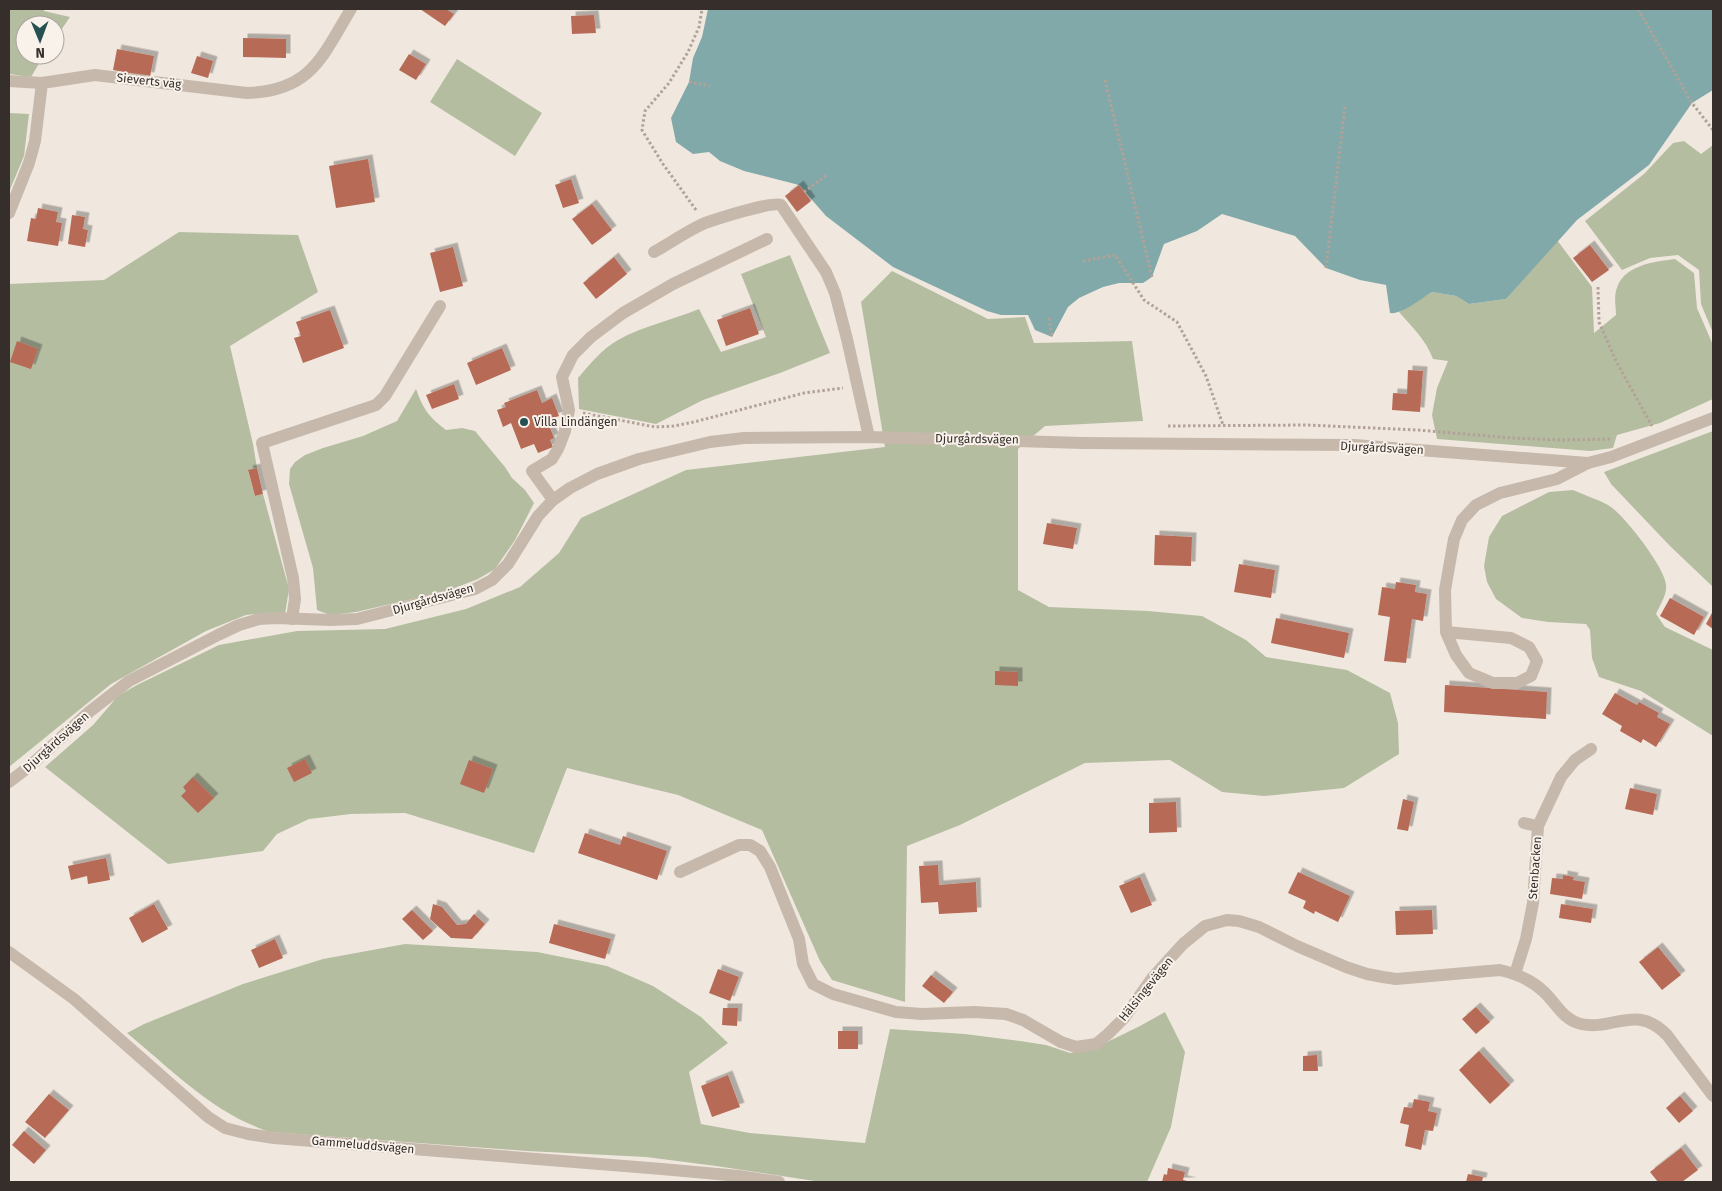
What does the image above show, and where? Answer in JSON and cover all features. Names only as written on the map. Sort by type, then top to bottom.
[{"type":"street","name":"Sieverts väg","points":[[9,81],[42,83],[96,75],[247,93],[266,93],[283,88],[296,81],[316,65],[351,9]]},
{"type":"street","points":[[9,212],[30,163],[35,141],[42,83]]},
{"type":"street","points":[[654,252],[705,224],[763,206],[777,203],[781,205],[826,272],[835,293],[846,331],[869,437]]},
{"type":"street","points":[[553,500],[532,471],[552,459],[565,431],[568,410],[562,377],[573,355],[591,337],[623,314],[673,284],[767,239]]},
{"type":"street","points":[[292,619],[295,599],[293,578],[262,452],[262,443],[376,405],[386,396],[440,306]]},
{"type":"street","name":"Djurgårdsvägen","points":[[9,782],[30,766],[89,712],[129,681],[218,634],[259,619],[357,619],[476,588],[492,580],[508,564],[538,516],[553,500],[570,488],[598,474],[639,459],[710,442],[744,438],[869,437],[1103,443],[1354,445],[1588,462],[1611,457],[1713,418]]},
{"type":"street","points":[[1446,632],[1511,638],[1529,647],[1536,662],[1531,676],[1518,683],[1493,683],[1469,673],[1456,655],[1446,632],[1445,590],[1454,539],[1462,520],[1476,505],[1500,493],[1557,479],[1588,462]]},
{"type":"street","name":"Stenbacken","points":[[1515,974],[1526,939],[1533,903],[1538,826],[1561,777],[1575,760],[1591,749]]},
{"type":"street","points":[[1524,823],[1538,826]]},
{"type":"street","name":"Hälsingevägen","points":[[680,872],[739,845],[750,845],[760,850],[770,867],[799,939],[803,964],[812,984],[833,994],[896,1012],[922,1014],[974,1012],[1006,1014],[1023,1020],[1061,1042],[1076,1047],[1096,1044],[1124,1018],[1153,977],[1183,944],[1206,926],[1227,920],[1240,921],[1258,927],[1297,946],[1346,966],[1383,978],[1500,970],[1515,974],[1535,984],[1565,1016],[1579,1024],[1593,1025],[1626,1019],[1646,1020],[1658,1027],[1713,1096]]},
{"type":"street","name":"Gammeluddsvägen","points":[[9,952],[74,999],[194,1106],[225,1128],[274,1138],[662,1169],[779,1182]]},
{"type":"path","points":[[702,9],[699,27],[688,52],[669,83],[646,111],[642,130],[705,224]]},
{"type":"path","points":[[1638,9],[1692,103],[1713,130]]},
{"type":"path","points":[[1105,80],[1152,277]]},
{"type":"path","points":[[690,82],[710,86]]},
{"type":"path","points":[[1326,268],[1344,106]]},
{"type":"path","points":[[804,192],[828,174]]},
{"type":"path","points":[[1083,261],[1115,255],[1144,300],[1177,322],[1206,376],[1223,425]]},
{"type":"path","points":[[1598,288],[1599,322],[1616,361],[1659,438]]},
{"type":"path","points":[[1050,318],[1052,337]]},
{"type":"path","points":[[568,410],[655,427],[694,422],[821,390],[850,388],[858,391]]},
{"type":"green space","points":[[9,9],[44,9],[44,11],[61,15],[15,15],[15,65],[38,65],[31,77],[9,74]]},
{"type":"green space","points":[[65,16],[70,17],[65,24]]},
{"type":"green space","points":[[457,59],[542,113],[515,156],[430,102]]},
{"type":"green space","points":[[9,113],[29,114],[24,156],[9,192]]},
{"type":"green space","points":[[1684,141],[1701,154],[1713,145],[1713,333],[1701,304],[1699,270],[1678,255],[1650,258],[1622,270],[1585,221],[1644,174],[1673,143]]},
{"type":"green space","points":[[179,232],[298,235],[318,292],[230,346],[257,468],[248,471],[255,496],[263,494],[289,589],[285,614],[246,615],[206,631],[111,684],[9,767],[9,284],[104,280]]},
{"type":"green space","points":[[1557,240],[1592,287],[1594,333],[1616,315],[1615,300],[1619,282],[1632,270],[1640,266],[1675,259],[1694,273],[1697,308],[1713,345],[1713,399],[1660,423],[1617,435],[1613,448],[1590,451],[1437,439],[1432,415],[1437,388],[1448,361],[1433,359],[1423,340],[1399,312],[1432,292],[1456,296],[1469,304],[1506,299]]},
{"type":"green space","points":[[790,255],[830,353],[703,400],[656,424],[579,409],[578,378],[596,357],[607,348],[618,340],[637,331],[699,309],[721,352],[766,337],[741,274]]},
{"type":"green space","points":[[892,271],[988,319],[1025,317],[1034,343],[1132,341],[1143,421],[1045,426],[1018,449],[1018,590],[1049,607],[1148,611],[1202,616],[1246,640],[1266,657],[1347,670],[1390,693],[1398,723],[1399,754],[1344,788],[1264,796],[1222,792],[1170,760],[1085,763],[960,825],[907,846],[905,1002],[832,980],[820,961],[762,830],[678,795],[567,768],[534,853],[405,813],[351,814],[309,819],[277,834],[263,851],[168,864],[45,767],[93,725],[118,696],[219,645],[297,631],[385,629],[466,609],[520,587],[559,553],[581,518],[686,470],[885,447],[861,302]]},
{"type":"green space","points":[[416,389],[427,412],[446,430],[462,428],[475,431],[534,503],[515,540],[495,569],[478,579],[447,591],[356,612],[330,615],[317,610],[313,568],[289,484],[290,469],[295,462],[305,455],[363,436],[397,421]]},
{"type":"green space","points":[[1713,431],[1713,587],[1670,546],[1611,484],[1604,472]]},
{"type":"green space","points":[[1573,490],[1604,503],[1615,510],[1652,555],[1664,577],[1666,585],[1664,596],[1656,614],[1665,627],[1713,650],[1713,736],[1641,691],[1599,677],[1592,658],[1590,630],[1586,624],[1548,622],[1522,618],[1496,599],[1487,582],[1484,566],[1489,537],[1502,516],[1549,492]]},
{"type":"green space","points":[[405,944],[537,952],[607,966],[653,986],[701,1017],[728,1043],[689,1072],[701,1124],[750,1133],[865,1143],[890,1029],[965,1034],[1020,1041],[1046,1045],[1070,1053],[1093,1049],[1165,1012],[1185,1052],[1171,1127],[1147,1182],[821,1182],[646,1157],[527,1151],[270,1132],[230,1114],[212,1103],[127,1033],[144,1024],[243,984],[323,959]]},
{"type":"water","points":[[708,9],[1713,9],[1713,90],[1692,103],[1649,165],[1577,220],[1506,299],[1469,304],[1456,296],[1432,292],[1405,309],[1390,313],[1386,285],[1360,280],[1326,268],[1295,236],[1222,214],[1197,231],[1164,244],[1152,277],[1143,283],[1119,283],[1103,287],[1079,298],[1068,307],[1052,337],[1035,330],[1028,315],[1001,315],[987,311],[893,267],[826,216],[799,185],[744,171],[720,161],[709,152],[693,154],[676,142],[671,118],[689,82],[693,58],[702,37]]},
{"type":"building","points":[[420,9],[446,9],[454,14],[445,26]]},
{"type":"building","points":[[594,15],[596,33],[572,34],[571,16]]},
{"type":"building","points":[[243,38],[286,39],[286,58],[243,57]]},
{"type":"building","points":[[117,49],[154,56],[150,77],[113,70]]},
{"type":"building","points":[[409,54],[426,64],[416,80],[399,70]]},
{"type":"building","points":[[197,56],[213,61],[208,78],[191,73]]},
{"type":"building","points":[[368,159],[375,202],[336,208],[329,166]]},
{"type":"building","points":[[571,179],[579,203],[563,208],[555,185]]},
{"type":"building","points":[[799,185],[811,201],[797,212],[785,196]]},
{"type":"building","points":[[592,204],[612,230],[592,245],[572,219]]},
{"type":"building","points":[[38,208],[58,212],[56,222],[62,223],[58,246],[27,241],[31,218],[36,219]]},
{"type":"building","points":[[72,215],[85,217],[83,229],[88,230],[85,247],[68,244]]},
{"type":"building","points":[[1590,245],[1609,270],[1592,282],[1573,258]]},
{"type":"building","points":[[453,247],[463,286],[440,292],[430,253]]},
{"type":"building","points":[[614,257],[627,274],[596,299],[583,283]]},
{"type":"building","points":[[750,308],[759,334],[726,346],[717,320]]},
{"type":"building","points":[[330,310],[344,348],[303,363],[294,338],[301,336],[296,322]]},
{"type":"building","points":[[17,341],[38,349],[31,369],[10,362]]},
{"type":"building","points":[[502,348],[511,370],[476,385],[467,363]]},
{"type":"building","points":[[1408,370],[1423,371],[1420,412],[1392,410],[1393,393],[1407,394]]},
{"type":"building","points":[[454,384],[459,399],[432,409],[426,395]]},
{"type":"building","name":"Villa Lindängen","points":[[537,390],[542,403],[552,398],[559,416],[547,420],[554,438],[550,440],[553,447],[538,453],[534,444],[521,449],[511,423],[503,427],[497,410],[506,407],[504,403]]},
{"type":"building","points":[[257,468],[263,494],[255,496],[248,470]]},
{"type":"building","points":[[1047,523],[1077,528],[1073,549],[1043,544]]},
{"type":"building","points":[[1155,535],[1192,537],[1191,566],[1154,565]]},
{"type":"building","points":[[1239,564],[1275,570],[1271,598],[1234,592]]},
{"type":"building","points":[[1396,582],[1416,585],[1415,592],[1427,594],[1423,621],[1412,619],[1406,663],[1384,661],[1390,617],[1378,615],[1382,587],[1395,589]]},
{"type":"building","points":[[1670,598],[1704,617],[1694,635],[1660,616]]},
{"type":"building","points":[[1713,611],[1713,629],[1706,624]]},
{"type":"building","points":[[1276,618],[1349,633],[1344,658],[1271,643]]},
{"type":"building","points":[[995,671],[1018,672],[1018,686],[995,685]]},
{"type":"building","points":[[1445,685],[1547,692],[1546,719],[1444,712]]},
{"type":"building","points":[[1615,693],[1637,705],[1639,702],[1659,713],[1657,717],[1670,724],[1656,747],[1643,739],[1641,743],[1620,731],[1622,726],[1602,714]]},
{"type":"building","points":[[305,759],[312,773],[294,782],[287,768]]},
{"type":"building","points":[[469,760],[493,769],[484,793],[460,784]]},
{"type":"building","points":[[193,777],[214,798],[198,813],[181,796],[186,791],[183,787]]},
{"type":"building","points":[[1630,788],[1657,794],[1653,815],[1625,809]]},
{"type":"building","points":[[1403,799],[1414,802],[1408,831],[1397,829]]},
{"type":"building","points":[[1176,802],[1177,832],[1149,833],[1149,803]]},
{"type":"building","points":[[585,833],[620,845],[623,836],[667,851],[657,880],[578,853]]},
{"type":"building","points":[[106,858],[110,880],[88,884],[87,876],[71,880],[68,866]]},
{"type":"building","points":[[938,865],[939,885],[976,882],[977,912],[939,914],[938,902],[921,903],[919,866]]},
{"type":"building","points":[[1298,872],[1350,896],[1338,922],[1315,911],[1314,914],[1303,908],[1306,901],[1288,893]]},
{"type":"building","points":[[1563,875],[1574,877],[1573,880],[1585,882],[1582,899],[1550,894],[1552,878],[1563,879]]},
{"type":"building","points":[[1140,877],[1152,905],[1131,913],[1119,886]]},
{"type":"building","points":[[154,904],[168,929],[142,943],[129,918]]},
{"type":"building","points":[[433,904],[442,907],[457,925],[466,924],[474,914],[485,924],[472,939],[451,938],[430,919]]},
{"type":"building","points":[[1561,904],[1593,909],[1591,923],[1559,918]]},
{"type":"building","points":[[412,910],[433,931],[423,940],[402,919]]},
{"type":"building","points":[[1432,910],[1433,934],[1396,935],[1395,911]]},
{"type":"building","points":[[554,924],[611,939],[605,959],[549,943]]},
{"type":"building","points":[[275,939],[283,958],[259,968],[251,950]]},
{"type":"building","points":[[1658,947],[1681,975],[1662,990],[1639,962]]},
{"type":"building","points":[[718,969],[739,977],[730,1001],[709,993]]},
{"type":"building","points":[[931,975],[953,992],[944,1003],[922,986]]},
{"type":"building","points":[[1476,1007],[1490,1022],[1476,1034],[1462,1019]]},
{"type":"building","points":[[723,1008],[738,1008],[737,1026],[722,1025]]},
{"type":"building","points":[[838,1031],[858,1031],[858,1049],[838,1049]]},
{"type":"building","points":[[1479,1051],[1510,1085],[1490,1104],[1459,1070]]},
{"type":"building","points":[[1317,1055],[1318,1071],[1303,1071],[1303,1056]]},
{"type":"building","points":[[728,1075],[740,1107],[712,1117],[701,1086]]},
{"type":"building","points":[[49,1094],[69,1110],[45,1138],[25,1122]]},
{"type":"building","points":[[1680,1096],[1693,1111],[1679,1123],[1666,1108]]},
{"type":"building","points":[[1414,1099],[1430,1102],[1428,1111],[1437,1113],[1433,1131],[1425,1130],[1421,1150],[1405,1146],[1409,1125],[1400,1123],[1404,1107],[1412,1108]]},
{"type":"building","points":[[24,1131],[46,1150],[34,1164],[12,1145]]},
{"type":"building","points":[[1681,1148],[1698,1170],[1682,1182],[1658,1182],[1650,1172]]},
{"type":"building","points":[[1168,1168],[1185,1172],[1183,1180],[1192,1182],[1162,1182],[1164,1174],[1167,1175]]},
{"type":"building","points":[[1468,1174],[1483,1177],[1482,1182],[1466,1182]]},
{"type":"place","name":"Villa Lindängen","points":[[524,422]]}]
